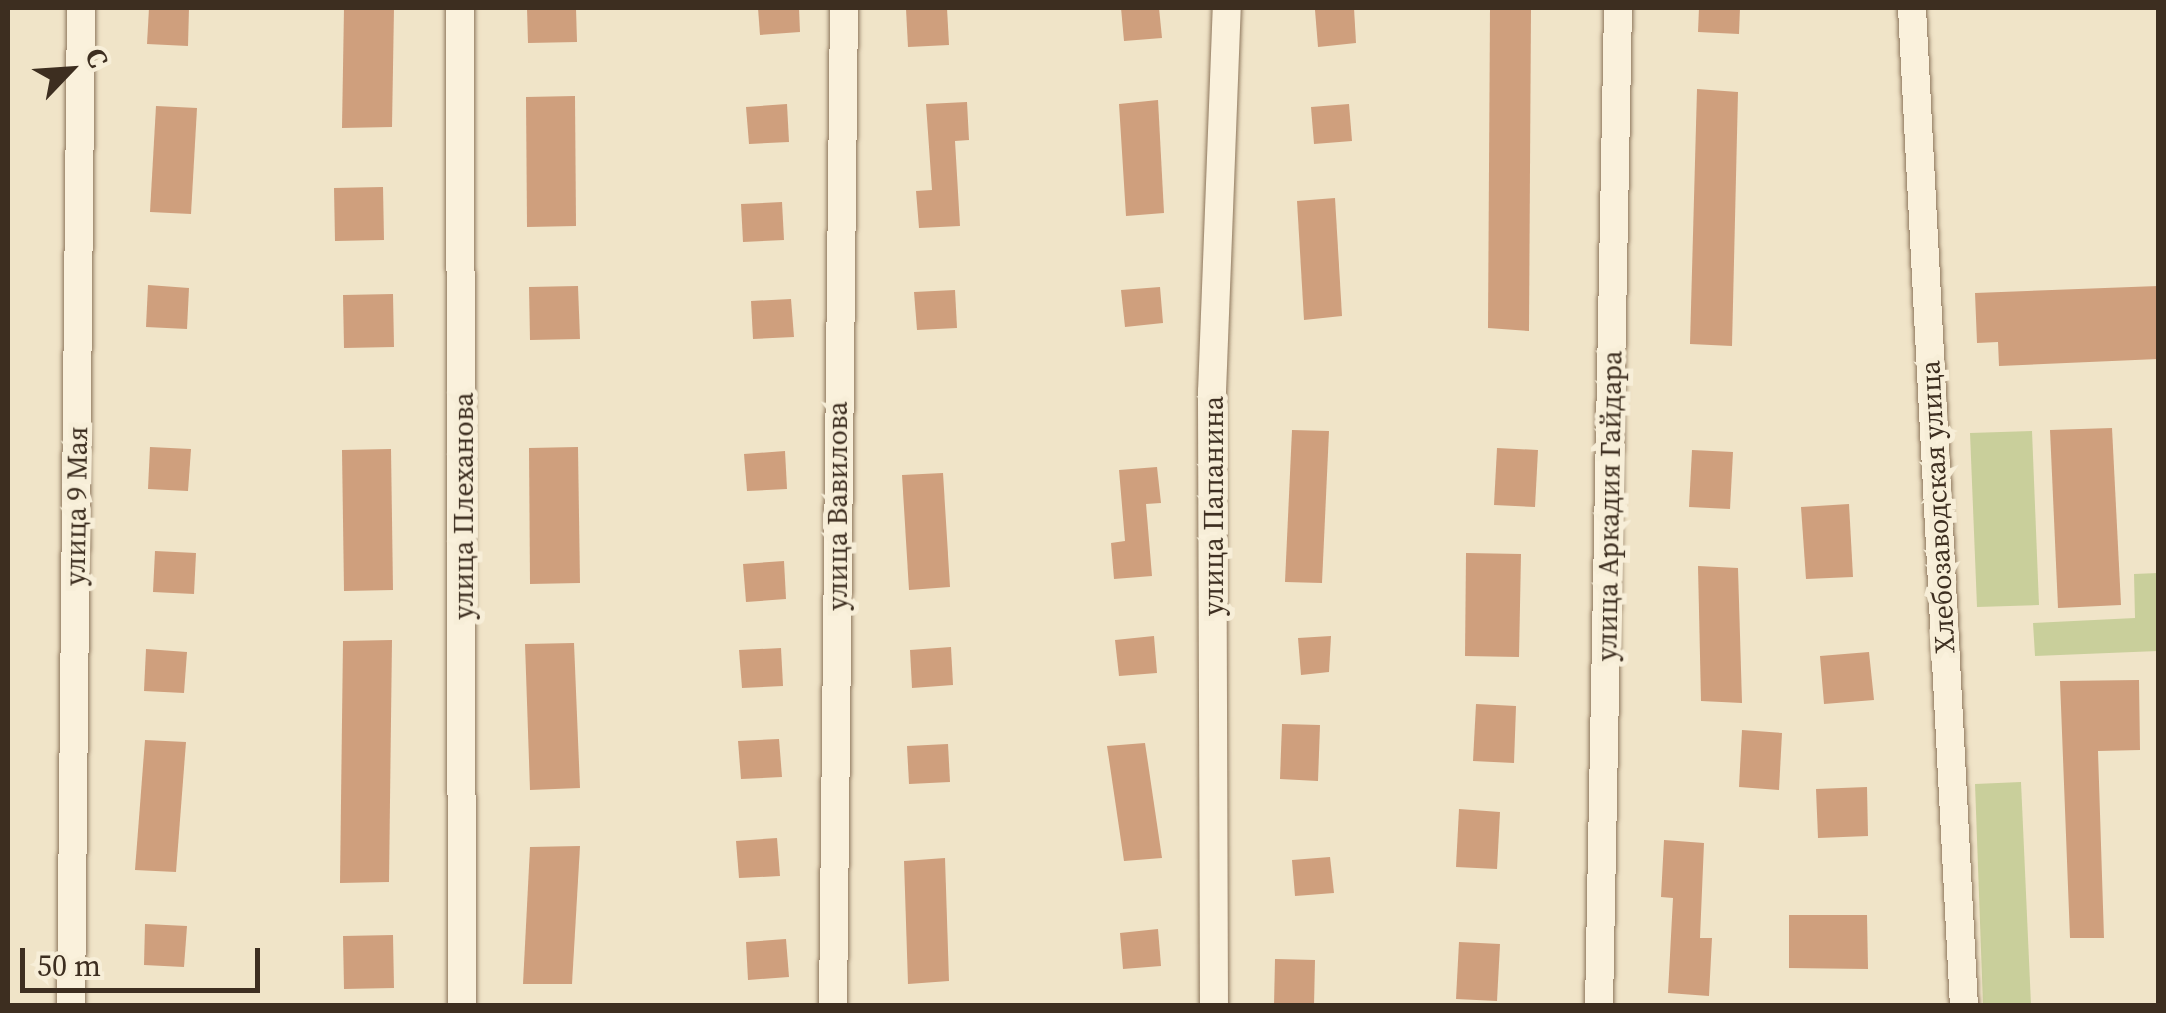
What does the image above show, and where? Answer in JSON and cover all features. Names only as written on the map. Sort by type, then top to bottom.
[{"type":"street","name":"улица 9 Мая","points":[[71,1006],[82,8]]},
{"type":"street","name":"улица Плеханова","points":[[460,8],[462,1006]]},
{"type":"street","name":"улица Вавилова","points":[[834,1006],[844,8]]},
{"type":"street","name":"улица Папанина","points":[[1214,1006],[1212,392],[1228,8]]},
{"type":"street","name":"улица Аркадия Гайдара","points":[[1600,1006],[1618,8]]},
{"type":"street","name":"Хлебозаводская улица","points":[[1912,8],[1964,1006]]},
{"type":"green space","points":[[2032,431],[2039,605],[1977,607],[1970,433]]},
{"type":"green space","points":[[2158,573],[2158,651],[2035,656],[2033,623],[2135,618],[2134,574]]},
{"type":"green space","points":[[2021,782],[2031,1005],[1983,1005],[1975,784]]},
{"type":"building","points":[[149,8],[189,8],[188,46],[147,44]]},
{"type":"building","points":[[344,8],[394,8],[392,127],[342,128]]},
{"type":"building","points":[[527,8],[576,8],[577,42],[528,43]]},
{"type":"building","points":[[758,8],[799,8],[800,32],[760,35]]},
{"type":"building","points":[[947,8],[949,45],[908,47],[906,9]]},
{"type":"building","points":[[1121,8],[1159,8],[1162,38],[1124,41]]},
{"type":"building","points":[[1354,8],[1356,43],[1318,47],[1315,10]]},
{"type":"building","points":[[1490,8],[1531,8],[1529,331],[1488,328]]},
{"type":"building","points":[[1699,8],[1740,8],[1739,34],[1698,32]]},
{"type":"building","points":[[1697,89],[1738,92],[1732,346],[1690,344]]},
{"type":"building","points":[[575,96],[576,226],[527,227],[526,97]]},
{"type":"building","points":[[1158,100],[1164,213],[1126,216],[1119,104]]},
{"type":"building","points":[[967,102],[969,140],[955,141],[960,226],[919,228],[916,191],[932,190],[926,104]]},
{"type":"building","points":[[787,104],[789,142],[749,144],[746,107]]},
{"type":"building","points":[[1349,104],[1352,141],[1314,144],[1311,107]]},
{"type":"building","points":[[156,106],[197,108],[191,214],[150,212]]},
{"type":"building","points":[[383,187],[384,240],[335,241],[334,188]]},
{"type":"building","points":[[1335,198],[1342,316],[1304,320],[1297,201]]},
{"type":"building","points":[[782,202],[784,240],[743,242],[741,204]]},
{"type":"building","points":[[148,285],[189,288],[187,329],[146,327]]},
{"type":"building","points":[[578,286],[580,339],[530,340],[529,287]]},
{"type":"building","points":[[2158,286],[2158,359],[1999,366],[1998,342],[1977,343],[1975,293]]},
{"type":"building","points":[[1160,287],[1163,323],[1125,327],[1121,290]]},
{"type":"building","points":[[955,290],[957,328],[917,330],[914,292]]},
{"type":"building","points":[[393,294],[394,347],[344,348],[343,295]]},
{"type":"building","points":[[791,299],[794,337],[753,339],[751,301]]},
{"type":"building","points":[[2112,428],[2121,605],[2058,608],[2050,430]]},
{"type":"building","points":[[1292,430],[1329,431],[1322,583],[1285,582]]},
{"type":"building","points":[[150,447],[191,449],[188,491],[148,489]]},
{"type":"building","points":[[578,447],[580,583],[530,584],[529,448]]},
{"type":"building","points":[[1497,448],[1538,450],[1535,507],[1494,505]]},
{"type":"building","points":[[391,449],[393,590],[344,591],[342,450]]},
{"type":"building","points":[[1692,450],[1733,452],[1730,509],[1689,507]]},
{"type":"building","points":[[785,451],[787,489],[747,491],[744,454]]},
{"type":"building","points":[[1157,467],[1161,503],[1146,504],[1152,576],[1114,579],[1111,543],[1125,541],[1119,470]]},
{"type":"building","points":[[943,473],[950,587],[909,590],[902,475]]},
{"type":"building","points":[[1849,504],[1853,577],[1806,579],[1801,507]]},
{"type":"building","points":[[155,551],[196,553],[194,594],[153,592]]},
{"type":"building","points":[[1466,553],[1521,554],[1519,657],[1465,656]]},
{"type":"building","points":[[784,561],[786,599],[746,602],[743,564]]},
{"type":"building","points":[[1698,566],[1738,568],[1742,703],[1701,701]]},
{"type":"building","points":[[1154,636],[1157,673],[1119,676],[1115,640]]},
{"type":"building","points":[[1331,636],[1329,672],[1301,675],[1298,638]]},
{"type":"building","points":[[392,640],[389,882],[340,883],[343,641]]},
{"type":"building","points":[[574,643],[580,788],[530,790],[525,644]]},
{"type":"building","points":[[951,647],[953,685],[912,688],[910,650]]},
{"type":"building","points":[[781,648],[783,686],[742,688],[739,650]]},
{"type":"building","points":[[146,649],[187,652],[184,693],[144,691]]},
{"type":"building","points":[[1869,652],[1874,700],[1824,704],[1820,656]]},
{"type":"building","points":[[2139,680],[2140,750],[2098,751],[2104,938],[2070,938],[2060,681]]},
{"type":"building","points":[[1476,704],[1516,706],[1514,763],[1473,761]]},
{"type":"building","points":[[1282,724],[1320,725],[1318,781],[1280,779]]},
{"type":"building","points":[[1742,730],[1782,733],[1779,790],[1739,787]]},
{"type":"building","points":[[779,739],[782,777],[741,779],[738,741]]},
{"type":"building","points":[[145,740],[186,742],[176,872],[135,870]]},
{"type":"building","points":[[1145,743],[1162,858],[1124,861],[1107,746]]},
{"type":"building","points":[[948,744],[950,782],[909,784],[907,746]]},
{"type":"building","points":[[1867,787],[1868,836],[1818,838],[1816,789]]},
{"type":"building","points":[[1459,809],[1500,812],[1497,869],[1456,867]]},
{"type":"building","points":[[777,838],[780,876],[739,878],[736,841]]},
{"type":"building","points":[[1664,840],[1704,843],[1700,938],[1712,938],[1709,996],[1668,993],[1673,898],[1661,897]]},
{"type":"building","points":[[580,846],[572,984],[523,984],[530,847]]},
{"type":"building","points":[[1330,857],[1334,893],[1295,896],[1292,860]]},
{"type":"building","points":[[945,858],[949,981],[908,984],[904,861]]},
{"type":"building","points":[[1789,915],[1867,915],[1868,969],[1789,968]]},
{"type":"building","points":[[145,924],[187,926],[184,967],[144,965]]},
{"type":"building","points":[[1158,929],[1161,966],[1123,969],[1120,933]]},
{"type":"building","points":[[393,935],[394,988],[344,989],[343,936]]},
{"type":"building","points":[[786,939],[789,977],[748,980],[746,942]]},
{"type":"building","points":[[1459,942],[1500,944],[1497,1001],[1456,999]]},
{"type":"building","points":[[1275,959],[1315,960],[1314,1006],[1274,1006]]}]
